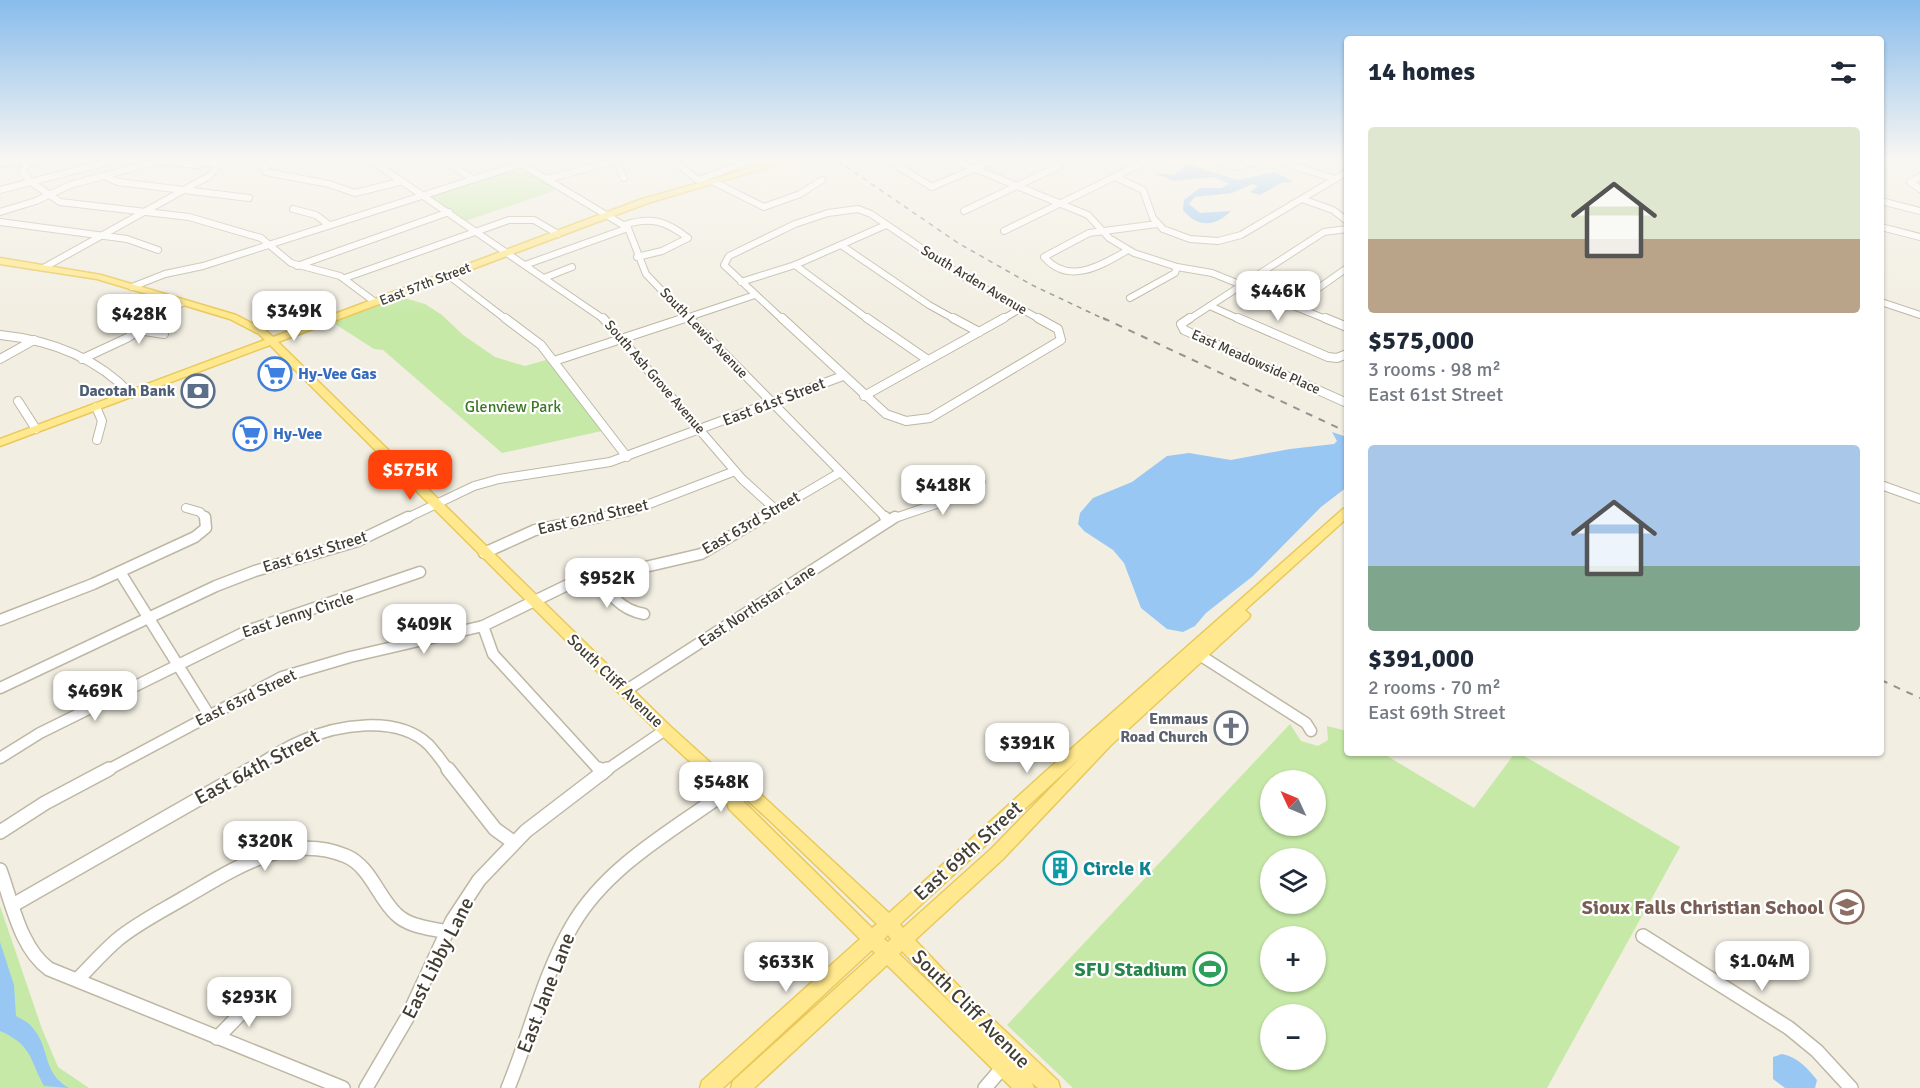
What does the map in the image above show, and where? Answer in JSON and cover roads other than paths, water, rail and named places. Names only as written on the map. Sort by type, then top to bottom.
[{"type":"main road","name":"East 57th Street","points":[[0,443],[615,212]]},
{"type":"main road","name":"South Cliff Avenue","points":[[0,261],[98,277],[244,322],[273,341],[664,730],[730,789],[750,794],[758,801],[875,910],[902,941],[1051,1088]]},
{"type":"main road","name":"East 69th Street","points":[[708,1088],[872,938],[1195,652],[1265,594],[1285,570],[1344,515]]},
{"type":"main road","name":"East 69th Street","points":[[740,1088],[1024,827],[1195,652]]},
{"type":"main road","name":"South Cliff Avenue","points":[[730,789],[734,804],[1025,1088]]},
{"type":"street","points":[[45,267],[145,212],[189,217],[247,233],[269,245],[297,266],[345,278],[375,303]]},
{"type":"street","points":[[304,212],[316,215],[329,225]]},
{"type":"street","points":[[132,287],[155,277],[203,266],[370,212]]},
{"type":"street","points":[[297,266],[449,212]]},
{"type":"street","name":"South Ash Grove Avenue","points":[[449,212],[607,321],[735,471],[763,501],[775,509]]},
{"type":"street","points":[[601,212],[626,226]]},
{"type":"street","name":"South Arden Avenue","points":[[741,282],[724,265],[729,256],[831,212]]},
{"type":"street","name":"South Arden Avenue","points":[[864,396],[886,414],[906,421],[923,420],[936,416],[1058,343],[1062,333],[1054,326],[932,258],[865,212]]},
{"type":"street","points":[[1004,231],[1043,212]]},
{"type":"street","points":[[1083,212],[1088,214],[1102,230],[1128,250],[1177,267],[1212,273],[1344,326]]},
{"type":"street","points":[[1152,212],[1157,224],[1184,238],[1224,240],[1241,235],[1280,212]]},
{"type":"street","points":[[345,278],[503,221],[522,218],[534,220],[558,234]]},
{"type":"street","points":[[525,265],[643,218],[652,218],[688,238],[662,251],[637,257]]},
{"type":"street","points":[[0,222],[127,239],[158,250]]},
{"type":"street","points":[[1128,250],[1081,273],[1069,272],[1045,259],[1047,254],[1079,237],[1102,230],[1157,224]]},
{"type":"street","points":[[886,225],[795,265],[741,282],[864,396],[1020,309]]},
{"type":"street","name":"South Lewis Avenue","points":[[626,226],[635,240],[637,257],[646,274],[839,473],[889,521]]},
{"type":"street","points":[[1884,228],[1920,237]]},
{"type":"street","name":"East Meadowside Place","points":[[1344,229],[1324,232],[1182,323],[1182,328],[1344,402]]},
{"type":"street","points":[[841,245],[929,305],[979,332]]},
{"type":"street","points":[[795,265],[884,333],[928,360]]},
{"type":"street","points":[[544,278],[572,267]]},
{"type":"street","points":[[1130,298],[1175,273],[1177,267]]},
{"type":"street","points":[[1293,306],[1344,270]]},
{"type":"street","points":[[448,275],[536,340],[627,457]]},
{"type":"street","points":[[554,361],[755,295]]},
{"type":"street","points":[[82,358],[112,346],[182,303]]},
{"type":"street","points":[[1884,304],[1920,315]]},
{"type":"street","points":[[1210,306],[1328,357],[1337,358],[1344,355]]},
{"type":"street","points":[[138,330],[164,334]]},
{"type":"street","points":[[0,335],[34,339],[62,347],[116,376],[130,394]]},
{"type":"street","points":[[0,359],[34,339]]},
{"type":"street","name":"East 61st Street","points":[[0,688],[235,578],[326,546],[372,535],[437,502],[493,481],[587,467],[627,457],[843,376]]},
{"type":"street","points":[[18,401],[36,429]]},
{"type":"street","points":[[96,407],[102,422],[97,440]]},
{"type":"street","name":"East 62nd Street","points":[[484,553],[535,530],[624,513],[735,471]]},
{"type":"street","name":"East 63rd Street","points":[[0,832],[45,803],[254,690],[311,667],[483,626],[567,583],[600,572],[645,567],[701,554],[839,473]]},
{"type":"street","name":"East Northstar Lane","points":[[625,691],[889,521],[908,511],[945,501],[981,482]]},
{"type":"street","points":[[1884,486],[1920,500]]},
{"type":"street","points":[[0,620],[120,572],[204,531],[207,522],[204,516],[186,508]]},
{"type":"street","points":[[120,572],[209,715]]},
{"type":"street","name":"East Jenny Circle","points":[[178,664],[266,623],[350,598],[420,572]]},
{"type":"street","points":[[600,572],[602,581],[609,592],[630,611],[644,615]]},
{"type":"street","points":[[483,626],[493,654],[602,773]]},
{"type":"street","points":[[1195,652],[1306,723],[1311,731]]},
{"type":"street","points":[[0,758],[40,734],[178,664]]},
{"type":"street","name":"East 64th Street","points":[[13,905],[300,741],[324,731],[352,726],[377,725],[414,734],[428,744],[495,828],[513,842]]},
{"type":"street","name":"East Libby Lane","points":[[366,1088],[394,1044],[447,932],[478,882],[513,842],[551,809],[664,730]]},
{"type":"street","name":"East Jane Lane","points":[[508,1088],[565,941],[587,905],[617,873],[730,789]]},
{"type":"street","points":[[78,979],[117,940],[143,921],[241,865],[273,853],[292,849],[312,848],[346,856],[358,863],[396,914],[409,923],[447,932]]},
{"type":"street","points":[[0,870],[30,950],[38,961],[49,969],[343,1088]]},
{"type":"street","points":[[1643,936],[1789,1028],[1817,1051],[1851,1088]]},
{"type":"street","points":[[217,1038],[258,996]]},
{"type":"street","points":[[985,1088],[1003,1067]]},
{"type":"water","points":[[1185,212],[1230,212],[1219,220],[1207,223],[1189,216]]},
{"type":"water","points":[[1332,432],[1344,436],[1344,489],[1321,507],[1253,576],[1206,613],[1195,626],[1183,632],[1167,629],[1141,608],[1124,563],[1113,550],[1084,531],[1078,524],[1080,513],[1093,498],[1132,482],[1167,456],[1189,453],[1231,460],[1290,449],[1334,444],[1337,441]]},
{"type":"water","points":[[0,942],[14,985],[16,1016],[29,1024],[38,1035],[54,1075],[69,1088],[44,1086],[24,1047],[0,1031]]},
{"type":"water","points":[[1782,1054],[1797,1060],[1806,1067],[1817,1080],[1815,1088],[1785,1088],[1773,1079],[1773,1057]]},
{"type":"railway","points":[[912,212],[958,243],[1032,285],[1106,320]]},
{"type":"railway","points":[[1103,318],[1344,431]]},
{"type":"railway","points":[[1884,681],[1920,698]]},
{"type":"place","name":"Hy-Vee Gas","points":[[275,374]]},
{"type":"place","name":"Dacotah Bank","points":[[198,391]]},
{"type":"place","name":"Hy-Vee","points":[[250,434]]},
{"type":"place","name":"Emmaus Road Church","points":[[1231,728]]},
{"type":"place","name":"Circle K","points":[[1060,868]]},
{"type":"place","name":"Sioux Falls Christian School","points":[[1847,907]]},
{"type":"place","name":"SFU Stadium","points":[[1210,969]]},
{"type":"park label","name":"Glenview Park","points":[[513,407]]}]
